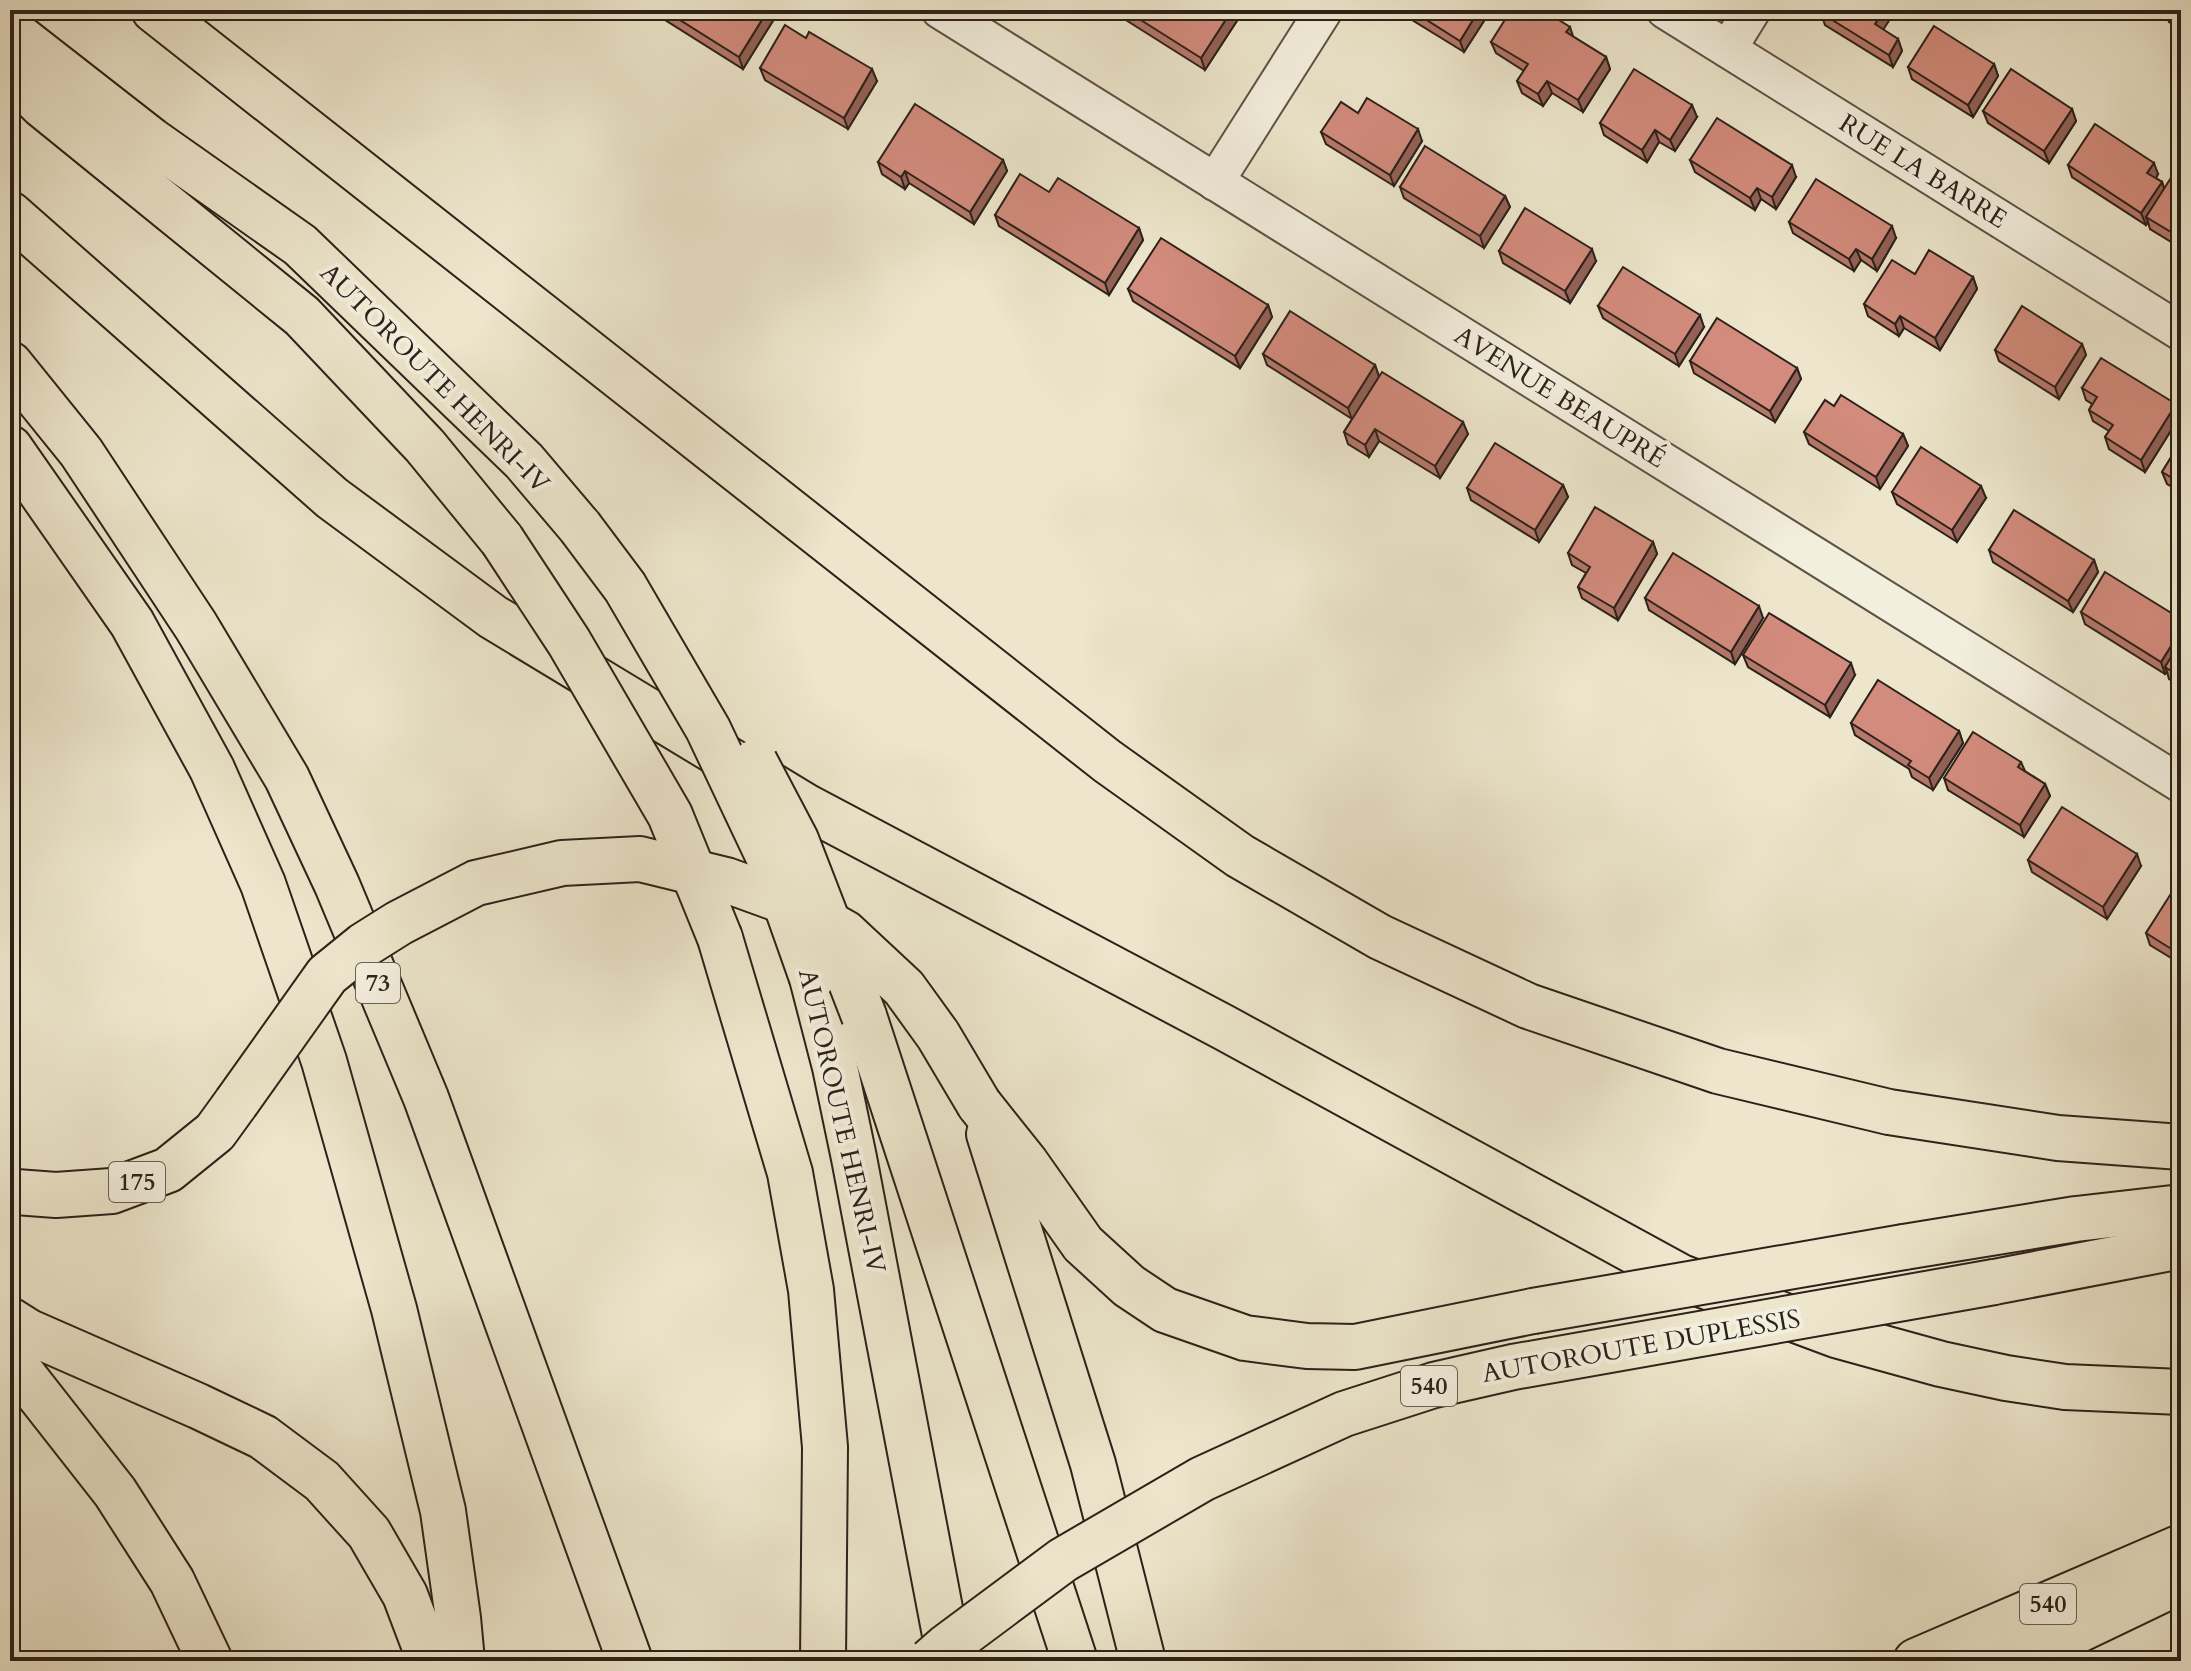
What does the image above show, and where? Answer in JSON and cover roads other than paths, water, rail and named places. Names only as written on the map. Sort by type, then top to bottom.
[{"type":"highway","points":[[154,10],[1107,761],[1240,856],[1380,937],[1528,1006],[1718,1071],[1889,1112],[2058,1138],[2181,1147]]},
{"type":"highway","name":"AUTOROUTE HENRI-IV","points":[[10,30],[151,140],[300,245],[524,461],[580,527],[625,587],[714,742],[771,862],[812,978],[854,1158],[950,1661]]},
{"type":"highway","points":[[10,73],[42,105],[302,316],[425,446],[502,540],[569,642],[670,815],[720,938],[790,1173],[811,1290],[825,1447],[823,1661]]},
{"type":"highway","points":[[10,214],[332,498],[386,539],[493,617],[807,807],[1225,1028],[1681,1277],[1836,1335],[1941,1364],[2065,1387],[2181,1392]]},
{"type":"highway","name":"73","points":[[10,364],[81,452],[196,626],[287,778],[337,885],[426,1098],[630,1661]]},
{"type":"highway","points":[[10,448],[132,623],[212,769],[263,884],[324,1061],[394,1309],[443,1511],[462,1661]]},
{"type":"highway","points":[[625,587],[678,636],[712,682],[796,840],[864,1016],[1075,1661]]},
{"type":"highway","name":"175","points":[[10,1190],[56,1195],[112,1191],[168,1170],[215,1132],[327,975],[364,945],[476,883],[562,863],[640,859],[740,885],[795,905],[845,933],[904,988],[938,1035],[979,1104]]},
{"type":"highway","points":[[979,1104],[1026,1163],[1083,1244],[1129,1286],[1165,1310],[1245,1338],[1307,1346],[1355,1347],[1533,1311],[1904,1247],[2076,1219],[2181,1207]]},
{"type":"highway","points":[[979,1104],[1093,1464],[1143,1661]]},
{"type":"highway","name":"AUTOROUTE DUPLESSIS","points":[[930,1661],[1063,1560],[1202,1479],[1344,1414],[1434,1385],[1513,1367],[2181,1246]]},
{"type":"highway","points":[[10,1320],[29,1332],[263,1437],[322,1481],[369,1533],[405,1595],[430,1661]]},
{"type":"highway","points":[[10,1358],[115,1492],[172,1581],[210,1661]]},
{"type":"highway","name":"540","points":[[1916,1661],[2181,1547]]},
{"type":"highway","points":[[2014,1661],[2181,1581]]},
{"type":"street","name":"AVENUE BEAUPRÉ","points":[[940,10],[2181,784]]},
{"type":"street","points":[[1215,182],[1324,10]]},
{"type":"street","name":"RUE LA BARRE","points":[[1665,10],[2181,332]]},
{"type":"street","points":[[1728,49],[1752,10]]}]
